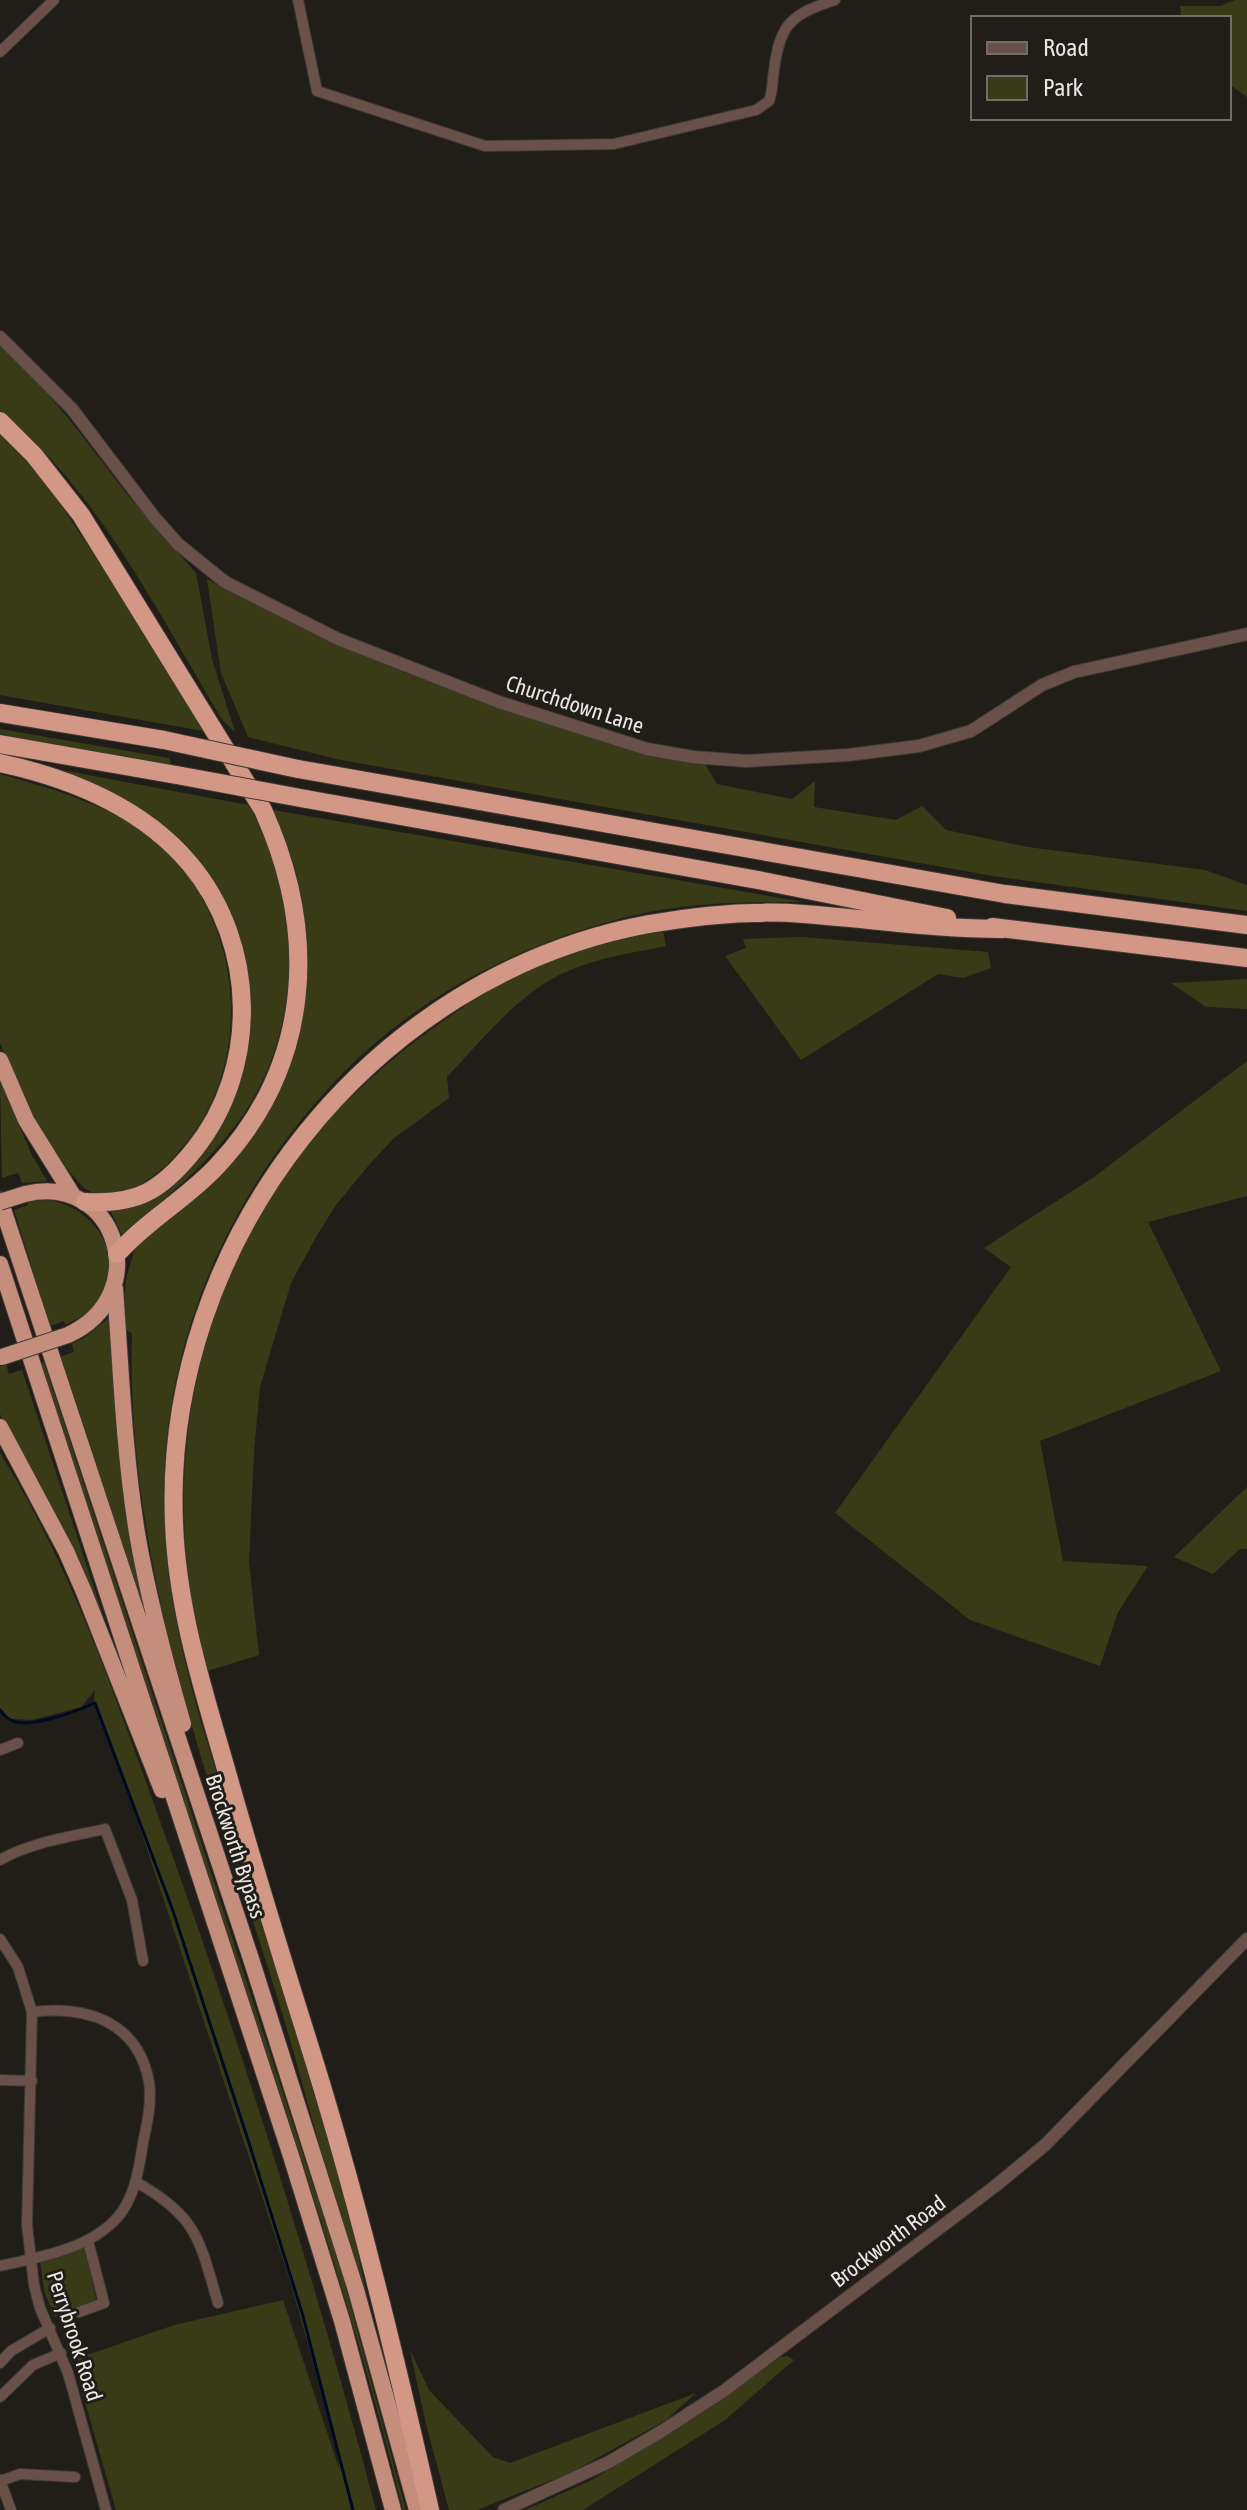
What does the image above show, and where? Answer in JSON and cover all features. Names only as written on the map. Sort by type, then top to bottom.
[{"type":"highway","points":[[0,421],[34,455],[81,515],[263,810],[279,847],[297,921],[298,989],[292,1027],[282,1060],[260,1108],[219,1165],[135,1235],[117,1254]]},
{"type":"highway","points":[[0,713],[164,740],[298,769],[1005,894],[1247,925]]},
{"type":"highway","points":[[0,744],[763,881],[1003,929],[1247,958]]},
{"type":"highway","points":[[0,763],[42,773],[99,796],[132,814],[165,838],[191,865],[211,894],[226,924],[238,962],[242,1018],[239,1053],[228,1090],[209,1130],[187,1159],[158,1187],[119,1202],[78,1198],[44,1190],[0,1201]]},
{"type":"highway","points":[[430,2510],[341,2151],[258,1879],[198,1672],[184,1611],[174,1531],[175,1470],[189,1370],[214,1291],[246,1221],[271,1178],[306,1130],[340,1092],[427,1018],[468,992],[526,962],[625,929],[731,914],[799,913],[956,929],[1003,929]]},
{"type":"highway","points":[[0,1060],[26,1120],[78,1198],[106,1227],[117,1254],[115,1288],[129,1477],[145,1578],[160,1643],[252,1962]]},
{"type":"highway","name":"Brockworth Bypass","points":[[0,1201],[252,1962],[356,2290],[417,2510]]},
{"type":"highway","name":"Brockworth Bypass","points":[[0,1264],[194,1853],[342,2321],[393,2510]]},
{"type":"highway","points":[[1,1357],[68,1335],[97,1315],[115,1288]]},
{"type":"highway","points":[[0,1427],[66,1551],[84,1592],[228,1967]]},
{"type":"highway","points":[[0,1439],[22,1470]]},
{"type":"street","points":[[0,52],[54,0]]},
{"type":"street","points":[[298,0],[317,91],[485,146],[614,144],[756,110],[769,101],[776,55],[782,35],[794,17],[835,0]]},
{"type":"street","name":"Churchdown Lane","points":[[0,337],[72,409],[178,544],[225,582],[351,645],[499,702],[647,749],[693,757],[746,761],[848,755],[919,746],[971,731],[1042,685],[1074,672],[1247,634]]},
{"type":"street","points":[[0,1750],[18,1743]]},
{"type":"street","points":[[0,1860],[14,1852],[105,1829],[132,1900],[143,1961]]},
{"type":"street","name":"Perrybrook Road","points":[[0,1939],[18,1967],[32,2012],[27,2225],[30,2259],[40,2308],[61,2353],[106,2510]]},
{"type":"street","name":"Brockworth Road","points":[[504,2510],[609,2462],[725,2390],[994,2187],[1045,2145],[1247,1939]]},
{"type":"street","points":[[0,2266],[88,2241],[118,2217],[136,2182],[149,2110],[149,2084],[142,2061],[129,2039],[113,2024],[87,2013],[32,2012]]},
{"type":"street","points":[[0,2080],[32,2081]]},
{"type":"street","points":[[136,2182],[167,2199],[182,2213],[200,2243],[218,2303]]},
{"type":"street","points":[[79,2312],[104,2303],[88,2241]]},
{"type":"street","points":[[0,2363],[11,2351],[50,2328]]},
{"type":"street","points":[[0,2397],[33,2365],[61,2353]]},
{"type":"street","points":[[11,2510],[0,2480],[20,2474],[75,2477]]},
{"type":"green space","points":[[1235,0],[1247,0],[1247,97],[1231,85],[1231,16],[1181,16],[1180,6],[1220,6]]},
{"type":"green space","points":[[0,345],[34,378],[130,498],[196,573],[212,659],[235,732],[223,721],[150,597],[97,516],[35,442],[0,410]]},
{"type":"green space","points":[[0,434],[45,481],[108,576],[203,731],[0,695]]},
{"type":"green space","points":[[207,579],[298,626],[405,673],[629,749],[705,764],[717,784],[792,799],[815,781],[814,807],[896,820],[922,806],[946,830],[1028,847],[1205,870],[1247,885],[1247,911],[993,876],[341,760],[248,737],[221,673]]},
{"type":"green space","points":[[0,729],[169,758],[172,765],[0,734]]},
{"type":"green space","points":[[51,768],[248,805],[266,841],[279,880],[287,921],[289,963],[286,1004],[277,1044],[262,1083],[241,1118],[213,1152],[161,1202],[162,1205],[122,1235],[110,1210],[131,1206],[219,1120],[246,986],[197,865]]},
{"type":"green space","points":[[0,774],[61,792],[101,808],[155,841],[184,871],[207,907],[222,946],[230,987],[230,1028],[223,1069],[209,1108],[173,1158],[159,1172],[125,1191],[124,1196],[95,1194],[84,1188],[68,1170],[35,1121],[0,1043]]},
{"type":"green space","points":[[273,810],[804,902],[687,906],[606,922],[522,952],[443,994],[371,1046],[293,1130],[254,1186],[221,1246],[196,1308],[178,1373],[167,1440],[164,1508],[175,1614],[201,1721],[330,2140],[370,2309],[276,1993],[194,1734],[173,1655],[141,1496],[133,1415],[132,1333],[123,1329],[126,1279],[136,1245],[274,1099],[306,941],[303,904],[294,865]]},
{"type":"green space","points":[[663,930],[666,946],[581,966],[561,974],[524,998],[447,1077],[449,1098],[393,1139],[336,1205],[316,1237],[291,1283],[260,1387],[249,1562],[259,1655],[207,1671],[187,1564],[184,1511],[192,1406],[203,1354],[219,1302],[242,1245],[286,1171],[326,1122],[370,1079],[417,1040],[479,997],[546,961],[604,943]]},
{"type":"green space","points":[[802,937],[988,952],[991,968],[963,978],[938,974],[801,1060],[725,956],[746,948],[743,939]]},
{"type":"green space","points":[[1247,979],[1247,1009],[1206,1007],[1171,983]]},
{"type":"green space","points":[[1247,1061],[1247,1196],[1148,1222],[1221,1371],[1040,1441],[1063,1561],[1148,1566],[1118,1612],[1100,1666],[970,1620],[835,1513],[1011,1267],[984,1248],[1094,1177]]},
{"type":"green space","points":[[0,1082],[47,1181],[22,1183],[18,1173],[2,1178]]},
{"type":"green space","points":[[47,1200],[66,1205],[95,1226],[109,1258],[109,1275],[103,1292],[89,1311],[65,1325],[64,1321],[50,1326],[14,1210],[28,1205],[28,1202]]},
{"type":"green space","points":[[110,1317],[154,1639],[60,1357],[74,1352],[72,1344]]},
{"type":"green space","points":[[44,1362],[341,2270],[406,2510],[403,2510],[371,2388],[316,2205],[93,1529],[41,1363]]},
{"type":"green space","points":[[6,1364],[9,1374],[22,1370],[113,1645],[109,1645],[0,1414],[0,1366]]},
{"type":"green space","points":[[0,1453],[72,1591],[112,1688],[165,1835],[278,2170],[376,2510],[116,2510],[73,2360],[174,2325],[283,2300],[340,2471],[334,2434],[289,2278],[133,1807],[94,1703],[95,1690],[81,1707],[32,1720],[9,1719],[0,1708]]},
{"type":"green space","points":[[1247,1487],[1247,1549],[1240,1549],[1213,1574],[1174,1557]]},
{"type":"green space","points":[[84,2246],[96,2299],[55,2317],[44,2291],[40,2260]]},
{"type":"green space","points":[[410,2350],[429,2390],[493,2457],[510,2463],[696,2393],[666,2420],[572,2472],[477,2510],[449,2510]]},
{"type":"green space","points":[[787,2356],[794,2360],[725,2420],[583,2510],[525,2510],[592,2480]]},
{"type":"waterway","points":[[0,1710],[9,1719],[27,1723],[95,1703],[173,1911],[249,2143],[303,2316],[353,2510]]}]
